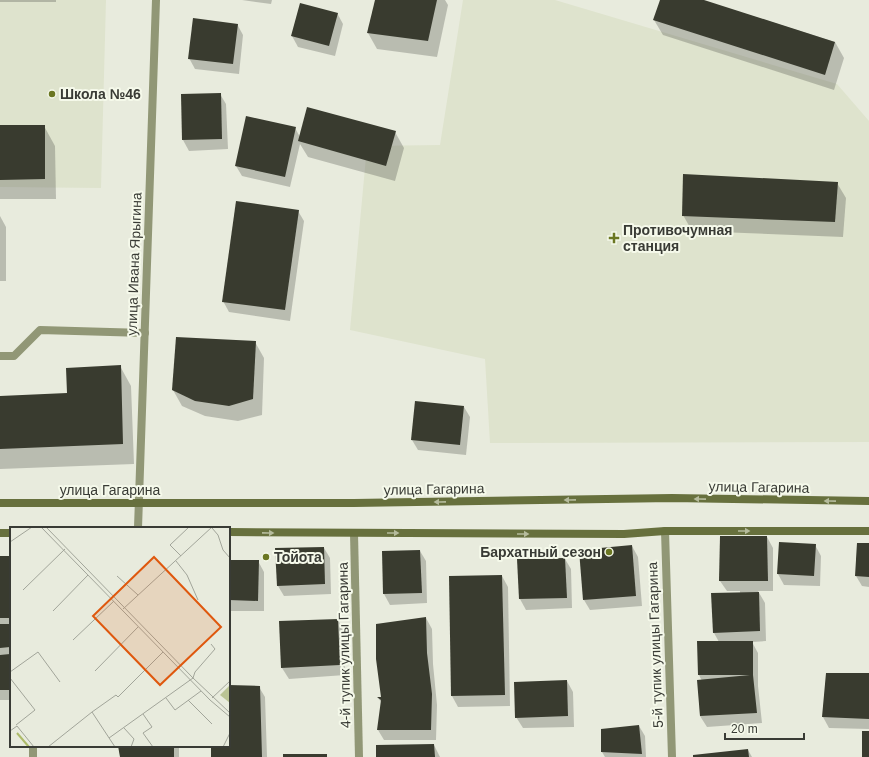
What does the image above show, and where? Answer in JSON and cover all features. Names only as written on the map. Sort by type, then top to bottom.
[{"type":"main road","name":"улица Гагарина","points":[[0,504],[139,502],[354,503],[672,498],[869,501]]},
{"type":"main road","points":[[230,532],[624,534],[665,531],[869,531]]},
{"type":"street","name":"улица Ивана Ярыгина","points":[[138,527],[156,0]]},
{"type":"street","points":[[0,356],[14,356],[40,330],[145,333]]},
{"type":"street","name":"5-й тупик улицы Гагарина","points":[[665,531],[672,757]]},
{"type":"street","name":"4-й тупик улицы Гагарина","points":[[354,533],[359,757]]},
{"type":"shaded area","name":"Школа №46","points":[[0,0],[106,0],[101,188],[0,187]]},
{"type":"shaded area","name":"Противочумная станция","points":[[463,0],[555,0],[837,84],[869,121],[869,442],[490,443],[485,359],[350,330],[367,146],[440,145]]},
{"type":"building","points":[[375,0],[437,0],[428,41],[367,33]]},
{"type":"building","points":[[660,0],[704,0],[835,42],[825,75],[653,20]]},
{"type":"building","points":[[300,3],[338,13],[329,46],[291,36]]},
{"type":"building","points":[[193,18],[238,24],[233,64],[188,59]]},
{"type":"building","points":[[221,93],[222,139],[182,140],[181,94]]},
{"type":"building","points":[[307,107],[396,131],[386,166],[298,141]]},
{"type":"building","points":[[246,116],[296,127],[285,177],[235,166]]},
{"type":"building","points":[[0,125],[45,125],[45,179],[0,180]]},
{"type":"building","points":[[683,174],[838,182],[835,222],[682,216]]},
{"type":"building","points":[[236,201],[299,210],[285,310],[222,302]]},
{"type":"building","points":[[176,337],[256,341],[253,399],[229,406],[195,401],[172,390]]},
{"type":"building","points":[[121,365],[123,444],[0,449],[0,396],[67,393],[66,368]]},
{"type":"building","points":[[415,401],[464,406],[460,445],[411,440]]},
{"type":"building","points":[[720,536],[767,536],[768,581],[719,581]]},
{"type":"building","points":[[779,542],[816,544],[814,576],[777,574]]},
{"type":"building","points":[[857,543],[869,543],[869,577],[855,576]]},
{"type":"building","points":[[632,545],[636,596],[583,600],[579,550]]},
{"type":"building","points":[[324,547],[325,584],[277,586],[275,548]]},
{"type":"building","points":[[420,550],[422,593],[383,594],[382,551]]},
{"type":"building","points":[[0,556],[10,556],[10,618],[0,618]]},
{"type":"building","points":[[565,558],[567,598],[519,599],[517,559]]},
{"type":"building","points":[[230,560],[259,560],[258,601],[230,600]]},
{"type":"building","points":[[502,575],[505,695],[451,696],[449,576]]},
{"type":"building","points":[[759,592],[760,631],[713,633],[711,593]]},
{"type":"building","points":[[426,617],[427,653],[432,694],[431,730],[377,730],[381,700],[377,697],[381,697],[376,659],[376,624]]},
{"type":"building","points":[[338,619],[340,665],[281,668],[279,621]]},
{"type":"building","points":[[0,624],[10,624],[10,647],[0,648]]},
{"type":"building","points":[[697,641],[753,641],[753,675],[757,713],[700,716],[697,680],[750,675],[698,675]]},
{"type":"building","points":[[10,654],[10,690],[0,690],[0,655]]},
{"type":"building","points":[[826,673],[869,673],[869,719],[822,717]]},
{"type":"building","points":[[567,680],[568,716],[515,718],[514,682]]},
{"type":"building","points":[[230,685],[260,686],[262,757],[211,757],[211,747],[230,747]]},
{"type":"building","points":[[639,725],[642,754],[601,752],[601,729]]},
{"type":"building","points":[[862,731],[869,731],[869,757],[862,757]]},
{"type":"building","points":[[434,744],[435,757],[376,757],[376,745]]},
{"type":"building","points":[[118,747],[174,747],[174,757],[120,757]]},
{"type":"building","points":[[748,749],[749,757],[693,757],[693,755]]},
{"type":"building","points":[[283,754],[327,754],[327,757],[283,757]]},
{"type":"place","name":"Школа №46","points":[[52,94]]},
{"type":"place","name":"Противочумная станция","points":[[614,238]]},
{"type":"place","name":"Бархатный сезон","points":[[609,552]]},
{"type":"place","name":"Тойота","points":[[266,557]]}]
